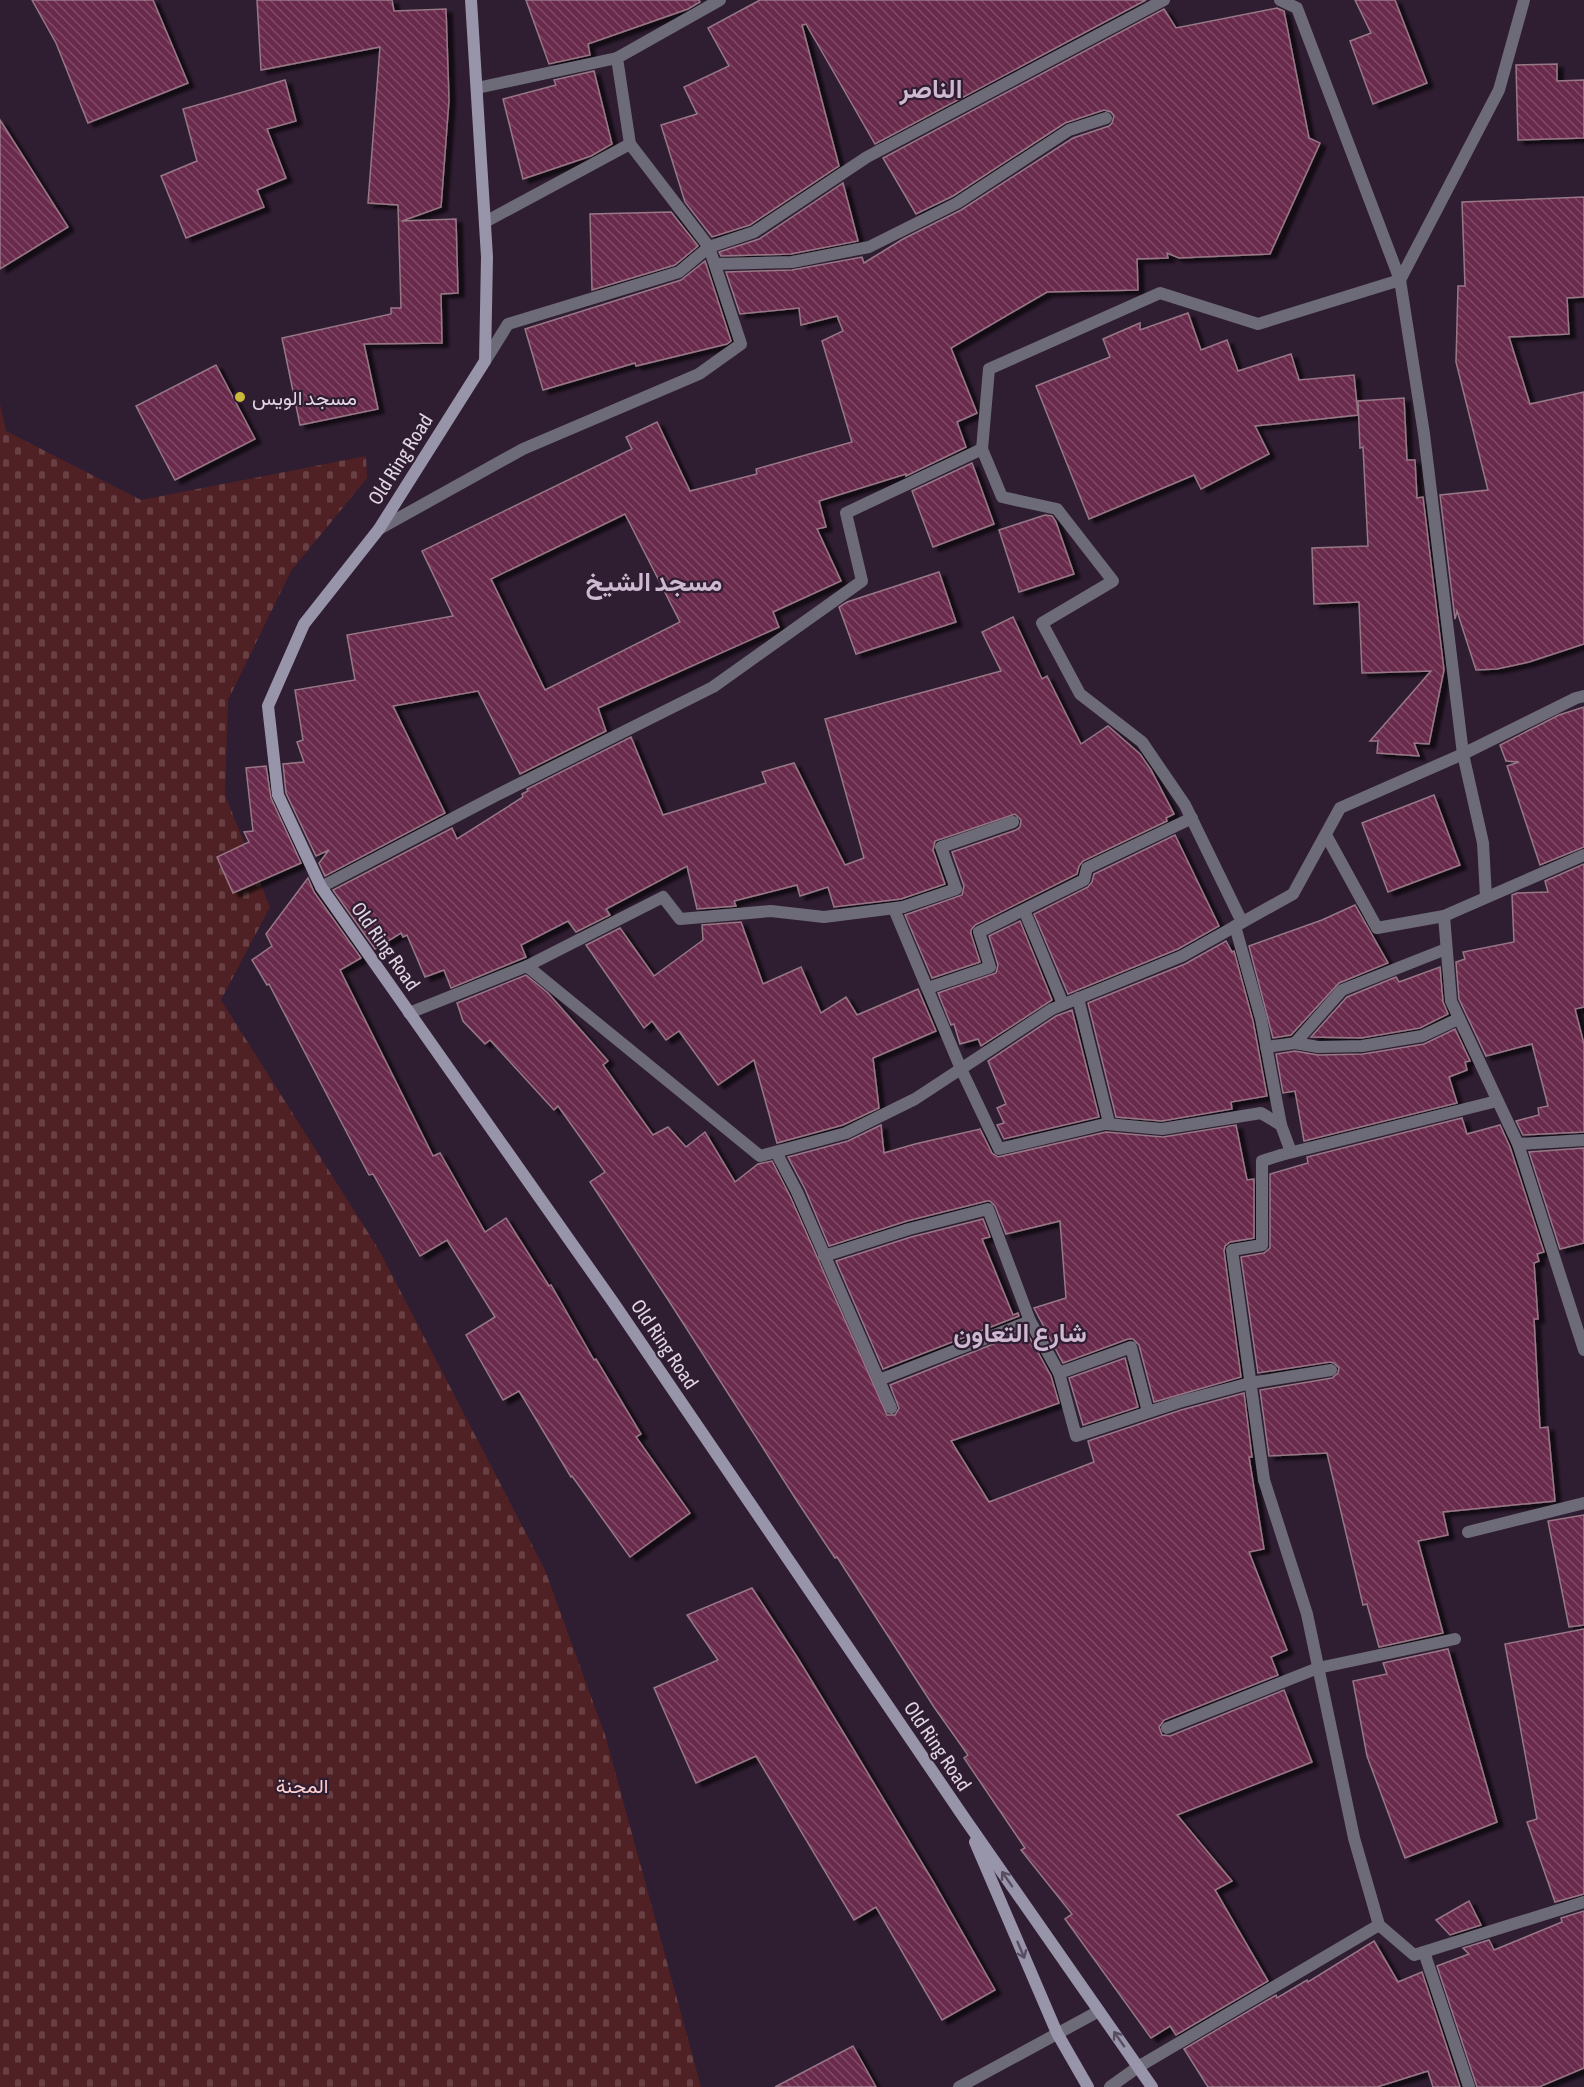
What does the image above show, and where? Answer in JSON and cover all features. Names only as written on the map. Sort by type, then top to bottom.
[{"type":"street","points":[[471,0],[487,257],[485,362]]},
{"type":"street","points":[[477,88],[617,58],[720,0]]},
{"type":"street","points":[[485,362],[508,324],[679,272],[709,247],[754,232],[867,158],[1147,4],[1164,0]]},
{"type":"street","points":[[1280,0],[1297,8],[1400,280],[1426,445],[1463,754],[1483,843],[1486,897]]},
{"type":"street","points":[[1286,1154],[1261,1019],[1238,924],[1192,818],[1185,804],[1142,742],[1080,694],[1042,623],[1113,581],[1057,509],[1002,497],[982,449],[989,369],[1160,293],[1258,324],[1400,280],[1499,90],[1524,0]]},
{"type":"street","points":[[379,529],[523,449],[699,374],[741,344],[709,247],[630,144],[617,58]]},
{"type":"street","points":[[715,264],[792,261],[869,247],[957,203],[1069,130],[1106,118]]},
{"type":"street","points":[[485,222],[630,144]]},
{"type":"street","name":"Old Ring Road","points":[[485,362],[379,529],[304,624],[268,706],[278,795],[321,887],[619,1312],[965,1819],[1152,2087]]},
{"type":"street","points":[[321,887],[497,795],[713,687],[862,581],[846,513],[982,449]]},
{"type":"street","points":[[527,966],[760,1156],[776,1152],[846,1133],[915,1099],[1052,1009],[1182,956],[1293,894],[1340,808],[1463,754],[1584,696]]},
{"type":"street","points":[[928,988],[990,967],[980,932],[1084,880],[1087,868],[1192,818]]},
{"type":"street","points":[[410,1013],[527,966],[663,897],[680,919],[771,911],[824,917],[899,908],[956,889],[941,847],[1013,822]]},
{"type":"street","points":[[1326,835],[1377,928],[1444,916],[1584,855]]},
{"type":"street","points":[[899,908],[961,1069],[999,1149],[1107,1124],[1162,1129],[1261,1113],[1281,1125]]},
{"type":"street","points":[[1024,910],[1062,1004]]},
{"type":"street","points":[[1444,916],[1451,1001],[1518,1144],[1581,1326],[1584,1350]]},
{"type":"street","points":[[1295,1043],[1342,990],[1446,949]]},
{"type":"street","points":[[1078,998],[1107,1124]]},
{"type":"street","points":[[1266,1047],[1295,1043],[1318,1047],[1362,1046],[1422,1036],[1458,1019]]},
{"type":"street","points":[[1497,1101],[1262,1161],[1262,1245],[1232,1250],[1264,1480],[1307,1614],[1353,1838],[1379,1924],[1414,1955],[1584,1902]]},
{"type":"street","points":[[1518,1144],[1584,1140]]},
{"type":"street","points":[[776,1152],[797,1192],[891,1408]]},
{"type":"street","points":[[825,1256],[909,1229],[988,1209],[1030,1321],[1059,1373],[1076,1436],[1148,1412],[1250,1383],[1331,1370]]},
{"type":"street","points":[[879,1380],[1030,1321]]},
{"type":"street","points":[[1059,1373],[1131,1347],[1148,1412]]},
{"type":"street","points":[[1468,1532],[1584,1503]]},
{"type":"street","points":[[1167,1728],[1318,1668],[1455,1639]]},
{"type":"street","name":"Old Ring Road","points":[[965,1819],[1057,2033],[1088,2087]]},
{"type":"street","points":[[1110,2087],[1138,2067],[1379,1924]]},
{"type":"street","points":[[1424,1952],[1469,2087]]},
{"type":"street","points":[[959,2087],[1099,2011]]},
{"type":"green space","name":"المجنة","points":[[0,404],[6,431],[141,500],[366,456],[367,478],[291,571],[228,700],[225,795],[270,907],[221,1000],[379,1250],[545,1570],[605,1735],[701,2087],[0,2087]]},
{"type":"building","points":[[32,0],[153,0],[188,83],[88,123],[56,43]]},
{"type":"building","points":[[257,0],[392,0],[394,11],[446,9],[449,100],[441,207],[402,221],[456,219],[458,293],[441,294],[442,343],[364,344],[378,409],[300,425],[282,338],[391,314],[391,308],[401,308],[398,205],[368,203],[380,47],[261,70]]},
{"type":"building","points":[[526,0],[699,0],[700,2],[688,9],[588,44],[590,55],[549,64]]},
{"type":"building","points":[[760,0],[1146,0],[875,144],[806,24],[802,25],[839,166],[750,225],[712,237],[685,202],[661,125],[697,114],[684,87],[729,66],[708,28]]},
{"type":"building","points":[[1355,0],[1395,0],[1427,83],[1373,104],[1350,41],[1371,33]]},
{"type":"building","points":[[1277,8],[1284,11],[1309,138],[1320,143],[1270,254],[1179,258],[1167,253],[1168,258],[1137,259],[1138,290],[1047,292],[951,348],[977,413],[957,422],[966,447],[906,476],[906,474],[819,501],[826,527],[817,529],[841,581],[773,612],[779,627],[598,708],[606,731],[520,774],[478,691],[393,706],[445,813],[325,876],[319,863],[329,850],[316,856],[286,793],[283,764],[304,762],[297,742],[303,740],[295,690],[355,680],[347,635],[453,616],[422,551],[632,449],[626,437],[657,422],[690,491],[757,474],[756,469],[852,442],[822,341],[843,331],[837,316],[801,325],[799,308],[740,314],[726,272],[792,270],[862,257],[864,263],[903,239],[961,210],[1073,138],[1109,126],[1114,116],[1111,112],[1104,110],[1065,123],[953,196],[916,214],[883,158],[1164,9],[1176,28]],"holes":[[[625,514],[680,622],[545,690],[491,579]]]},
{"type":"building","points":[[1557,64],[1557,81],[1584,80],[1584,138],[1518,140],[1516,65]]},
{"type":"building","points":[[594,71],[612,144],[591,156],[523,179],[503,99],[556,85],[554,80]]},
{"type":"building","points":[[285,80],[296,121],[267,129],[286,178],[257,190],[264,207],[186,238],[161,176],[197,161],[183,109]]},
{"type":"building","points":[[0,120],[68,227],[0,269]]},
{"type":"building","points":[[843,183],[858,241],[791,254],[721,256],[719,252],[759,239]]},
{"type":"building","points":[[1584,197],[1584,297],[1567,298],[1569,334],[1509,337],[1530,404],[1584,392],[1584,644],[1529,662],[1497,669],[1476,670],[1457,611],[1455,619],[1440,495],[1488,490],[1456,362],[1458,286],[1465,286],[1462,202]]},
{"type":"building","points":[[671,212],[698,246],[675,265],[592,290],[590,214]]},
{"type":"building","points":[[705,261],[731,341],[727,344],[636,366],[635,363],[543,390],[525,329],[681,280]]},
{"type":"building","points":[[1188,313],[1201,350],[1227,340],[1238,371],[1291,354],[1299,380],[1354,375],[1358,415],[1255,426],[1269,454],[1201,489],[1194,475],[1089,519],[1036,386],[1110,357],[1103,339],[1140,323],[1140,330]]},
{"type":"building","points":[[216,365],[255,439],[175,480],[136,406]]},
{"type":"building","points":[[1404,398],[1407,460],[1415,460],[1417,498],[1423,497],[1444,670],[1429,744],[1414,743],[1419,756],[1377,753],[1378,741],[1370,741],[1431,671],[1362,673],[1359,602],[1314,604],[1312,548],[1368,546],[1363,447],[1360,448],[1358,401]]},
{"type":"building","points":[[972,463],[994,524],[933,547],[912,491]]},
{"type":"building","points":[[1045,515],[1052,516],[1056,522],[1074,574],[1019,592],[999,530]]},
{"type":"building","points":[[939,572],[956,622],[856,654],[839,607],[847,602]]},
{"type":"building","points":[[1013,617],[1042,679],[1047,676],[1081,744],[1108,726],[1140,754],[1174,814],[1166,818],[1167,821],[1083,861],[1077,874],[975,925],[971,934],[980,962],[932,978],[905,915],[962,895],[964,886],[952,852],[1016,830],[1020,827],[1021,820],[1015,814],[935,841],[933,850],[945,884],[901,899],[834,907],[828,887],[800,896],[797,885],[734,901],[736,906],[697,909],[687,866],[606,909],[610,915],[576,932],[568,921],[521,945],[526,957],[451,988],[444,970],[425,977],[407,935],[403,937],[401,933],[375,949],[333,890],[452,828],[457,839],[523,797],[522,794],[528,791],[527,789],[631,737],[663,815],[766,783],[762,772],[794,763],[845,865],[864,858],[825,719],[1001,671],[982,632]]},
{"type":"building","points":[[1584,707],[1584,847],[1540,865],[1507,766],[1519,762],[1506,761],[1500,745],[1559,715]]},
{"type":"building","points":[[266,766],[271,798],[301,863],[233,893],[217,857],[249,842],[244,832],[253,831],[246,768]]},
{"type":"building","points":[[1434,795],[1460,865],[1388,892],[1362,823]]},
{"type":"building","points":[[1175,835],[1219,926],[1178,949],[1068,994],[1034,914],[1088,887],[1094,874]]},
{"type":"building","points":[[1584,864],[1584,1007],[1575,1009],[1584,1044],[1584,1132],[1523,1135],[1516,1121],[1539,1115],[1538,1108],[1548,1106],[1532,1044],[1486,1056],[1459,999],[1456,962],[1465,959],[1463,952],[1514,942],[1512,895],[1548,892],[1545,881]]},
{"type":"building","points":[[308,878],[314,892],[361,958],[340,970],[433,1156],[440,1153],[485,1232],[506,1218],[549,1286],[551,1285],[594,1360],[596,1359],[641,1434],[636,1437],[690,1513],[630,1557],[571,1477],[519,1391],[503,1400],[466,1335],[495,1317],[447,1240],[420,1256],[373,1174],[369,1175],[269,984],[267,985],[252,960],[272,946],[266,934]]},
{"type":"building","points":[[1355,905],[1388,963],[1339,983],[1291,1035],[1273,1038],[1249,946],[1322,920]]},
{"type":"building","points":[[1020,921],[1052,1000],[981,1046],[978,1039],[960,1044],[954,1024],[951,1025],[938,993],[996,973],[998,965],[989,936]]},
{"type":"building","points":[[741,922],[763,984],[801,967],[821,1013],[846,997],[857,1015],[918,989],[936,1031],[873,1058],[879,1108],[843,1125],[777,1143],[754,1060],[718,1085],[679,1031],[666,1040],[652,1021],[644,1028],[586,945],[620,928],[654,976],[703,940],[702,925]]},
{"type":"building","points":[[1226,941],[1232,952],[1234,951],[1253,1021],[1267,1096],[1231,1102],[1232,1109],[1162,1121],[1116,1117],[1088,1003],[1185,964]]},
{"type":"building","points":[[1440,967],[1443,1002],[1448,1014],[1420,1028],[1361,1038],[1311,1037],[1347,997],[1396,977],[1399,982]]},
{"type":"building","points":[[526,975],[548,993],[608,1061],[603,1065],[653,1135],[668,1127],[686,1147],[705,1132],[735,1182],[758,1164],[772,1161],[790,1196],[887,1415],[895,1415],[899,1408],[890,1385],[1026,1331],[1051,1376],[1059,1403],[951,1441],[989,1502],[1094,1462],[1088,1441],[1181,1410],[1244,1393],[1252,1457],[1249,1457],[1264,1549],[1249,1552],[1287,1650],[1271,1657],[1278,1675],[1164,1720],[1159,1727],[1162,1735],[1170,1736],[1284,1690],[1312,1762],[1177,1815],[1232,1881],[1215,1890],[1268,1981],[1176,2035],[1170,2026],[1151,2038],[1065,1919],[1072,1914],[1021,1850],[1025,1848],[964,1758],[968,1755],[934,1707],[837,1557],[835,1558],[797,1501],[590,1182],[605,1172],[558,1106],[554,1110],[490,1040],[485,1044],[463,1021],[457,1003]]},
{"type":"building","points":[[1072,1010],[1099,1117],[1004,1139],[997,1125],[1004,1123],[997,1108],[1006,1104],[988,1061],[1056,1016]]},
{"type":"building","points":[[1455,1029],[1470,1061],[1465,1062],[1467,1070],[1449,1077],[1457,1103],[1304,1141],[1295,1091],[1283,1093],[1276,1054],[1295,1051],[1318,1055],[1363,1054],[1424,1044]]},
{"type":"building","points":[[1462,1118],[1467,1134],[1500,1125],[1510,1147],[1544,1252],[1537,1254],[1539,1261],[1534,1263],[1538,1319],[1534,1319],[1540,1428],[1548,1427],[1555,1501],[1443,1512],[1448,1535],[1418,1541],[1443,1633],[1379,1647],[1367,1604],[1363,1605],[1327,1453],[1269,1456],[1260,1390],[1332,1378],[1338,1373],[1339,1368],[1330,1362],[1258,1373],[1241,1257],[1264,1253],[1270,1248],[1270,1174],[1308,1163],[1307,1157]]},
{"type":"building","points":[[881,1125],[884,1153],[980,1129],[992,1153],[998,1157],[1106,1132],[1163,1137],[1236,1125],[1247,1180],[1254,1179],[1254,1238],[1230,1242],[1225,1246],[1224,1251],[1241,1377],[1154,1402],[1139,1345],[1133,1339],[1063,1363],[1034,1308],[1066,1298],[1060,1221],[1006,1234],[995,1206],[987,1201],[907,1221],[829,1246],[805,1189],[788,1157],[848,1141]]},
{"type":"building","points":[[1584,1148],[1584,1243],[1560,1249],[1529,1152]]},
{"type":"building","points":[[983,1219],[990,1237],[982,1239],[1013,1315],[1018,1313],[1019,1316],[883,1369],[836,1261],[911,1237]]},
{"type":"building","points":[[1125,1358],[1138,1407],[1083,1425],[1069,1378]]},
{"type":"building","points":[[1584,1515],[1584,1625],[1569,1627],[1548,1521]]},
{"type":"building","points":[[752,1588],[846,1737],[995,1990],[942,2020],[876,1907],[854,1920],[756,1756],[696,1783],[654,1688],[718,1660],[687,1615]]},
{"type":"building","points":[[1584,1629],[1584,1894],[1555,1902],[1527,1822],[1537,1819],[1505,1644]]},
{"type":"building","points":[[1448,1649],[1497,1822],[1405,1858],[1367,1756],[1353,1681],[1387,1674],[1383,1663]]},
{"type":"building","points":[[1469,1901],[1481,1925],[1450,1935],[1436,1920]]},
{"type":"building","points":[[1584,1911],[1584,2068],[1539,2087],[1477,2087],[1437,1966],[1469,1954],[1463,1948],[1489,1940],[1494,1950],[1562,1922],[1561,1918]]},
{"type":"building","points":[[1374,1941],[1398,1982],[1422,1972],[1460,2087],[1433,2087],[1428,2071],[1377,2087],[1208,2087],[1184,2049],[1276,1995],[1277,1998],[1307,1980],[1308,1982]]},
{"type":"building","points":[[853,2046],[876,2087],[775,2087]]},
{"type":"place","name":"مسجد الويس","points":[[240,397]]},
{"type":"district","name":"الناصر","points":[[931,89]]},
{"type":"district","name":"مسجد الشيخ","points":[[654,582]]},
{"type":"district","name":"شارع التعاون","points":[[1020,1333]]}]
